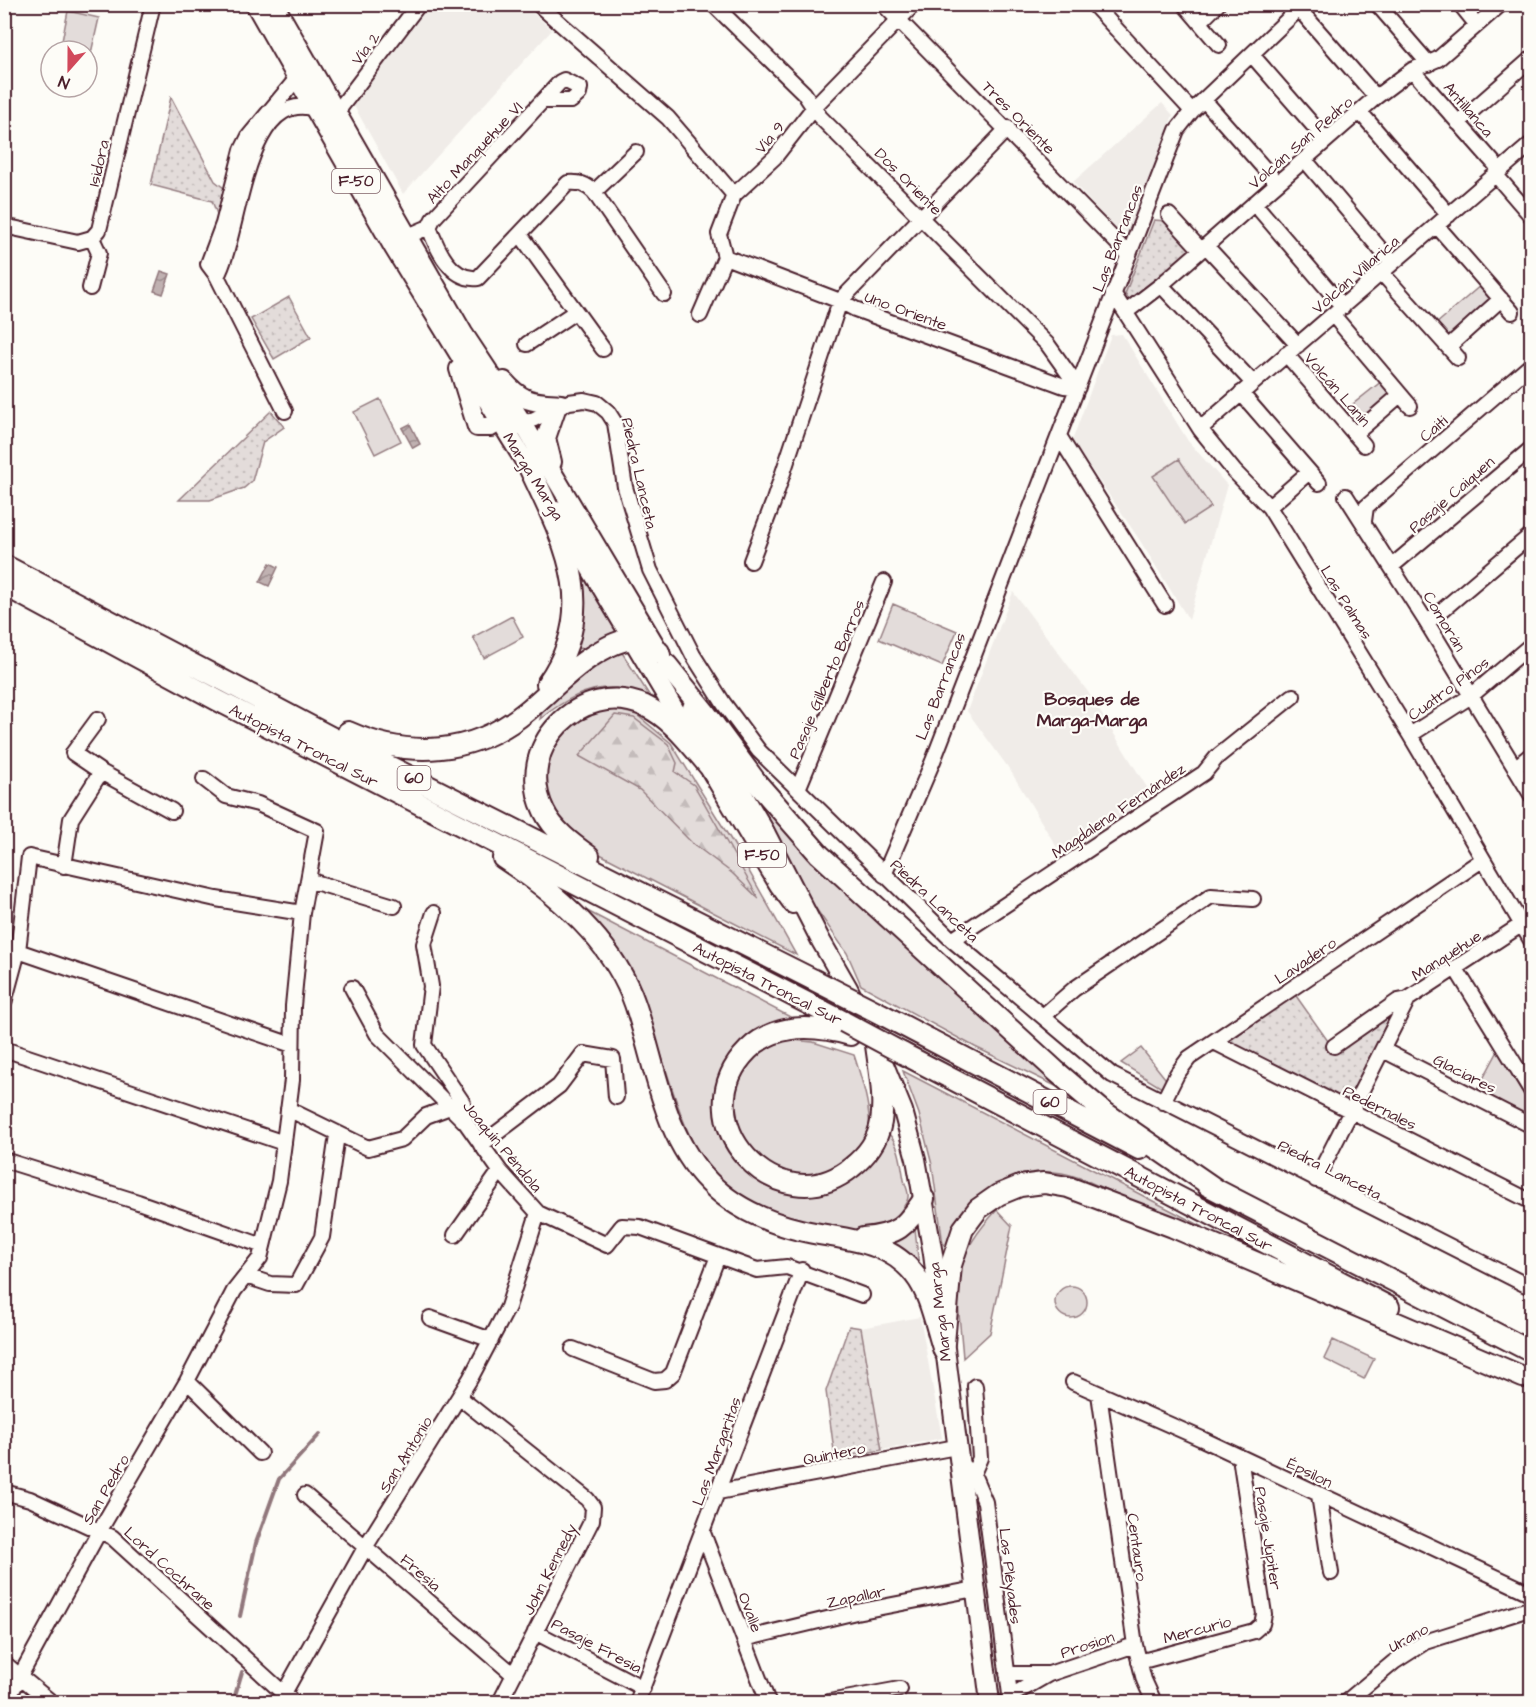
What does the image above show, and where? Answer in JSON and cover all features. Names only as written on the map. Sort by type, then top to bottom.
[{"type":"highway","points":[[528,465],[560,534],[573,574],[574,606],[567,648],[558,669],[529,709]]},
{"type":"highway","name":"Autopista Troncal Sur","points":[[4,565],[191,664],[883,1015],[1532,1352]]},
{"type":"highway","name":"Autopista Troncal Sur","points":[[4,585],[217,700],[847,1028],[902,1053],[1527,1379]]},
{"type":"highway","points":[[191,664],[366,740],[399,748],[434,750],[465,745],[493,734],[529,709],[569,672],[590,657],[617,642],[635,640],[663,658],[757,783],[819,854],[1072,1086],[1104,1112],[1217,1190]]},
{"type":"highway","points":[[638,890],[582,851],[550,821],[540,801],[536,779],[538,757],[547,737],[561,720],[579,707],[601,700],[623,700],[645,706],[670,723],[708,765]]},
{"type":"highway","points":[[425,807],[506,860],[554,896],[586,926],[613,961],[634,1002],[675,1134],[690,1161],[711,1185],[734,1203],[761,1217],[799,1230],[852,1239],[888,1250],[917,1276],[944,1352]]},
{"type":"highway","points":[[847,1028],[784,1029],[762,1038],[737,1064],[725,1098],[727,1122],[735,1144],[760,1171],[781,1181],[805,1184],[839,1176],[858,1163],[873,1144],[881,1122],[882,1103],[876,1045]]},
{"type":"highway","points":[[944,1352],[951,1265],[963,1229],[978,1209],[998,1195],[1020,1186],[1044,1183],[1068,1187],[1173,1227],[1527,1379]]},
{"type":"highway","points":[[852,1239],[887,1236],[909,1222],[924,1199]]},
{"type":"main road","name":"Marga Marga","points":[[255,4],[298,77],[328,108],[411,242],[458,340]]},
{"type":"main road","name":"Marga Marga","points":[[274,4],[328,108],[458,340],[511,422],[558,481],[764,830],[876,1045],[903,1111],[924,1199],[944,1352],[963,1461],[975,1589],[990,1702]]},
{"type":"main road","points":[[458,340],[516,395],[529,401],[559,405],[546,438],[558,481]]},
{"type":"main road","points":[[458,340],[473,422],[482,428],[511,422]]},
{"type":"main road","name":"Marga Marga","points":[[511,422],[528,465],[635,640],[779,885],[821,941]]},
{"type":"street","name":"Isidora","points":[[92,238],[101,226],[153,4]]},
{"type":"street","name":"Vía 2","points":[[328,108],[419,4]]},
{"type":"street","points":[[538,4],[668,118],[734,195]]},
{"type":"street","name":"Dos Oriente","points":[[713,4],[804,93],[820,117],[923,217],[1048,345],[1078,387]]},
{"type":"street","name":"Tres Oriente","points":[[883,4],[1008,128],[1129,255]]},
{"type":"street","name":"Vía 9","points":[[700,315],[724,257],[719,234],[734,195],[776,157],[814,107],[914,4]]},
{"type":"street","points":[[1093,4],[1192,111]]},
{"type":"street","points":[[1184,4],[1219,45]]},
{"type":"street","points":[[1200,22],[1218,4]]},
{"type":"street","points":[[1377,4],[1429,64]]},
{"type":"street","points":[[1460,4],[1477,25]]},
{"type":"street","name":"Volcán San Pedro","points":[[1126,312],[1161,285],[1376,97],[1413,70],[1429,64],[1501,4]]},
{"type":"street","points":[[1301,7],[1376,97]]},
{"type":"street","name":"Las Barrancas","points":[[884,875],[1059,436],[1177,130],[1192,111],[1301,7]]},
{"type":"street","points":[[1252,55],[1326,140]]},
{"type":"street","points":[[1458,123],[1532,58]]},
{"type":"street","name":"Antillanca","points":[[1413,70],[1498,172],[1532,217]]},
{"type":"street","points":[[285,411],[218,276],[208,264],[223,224],[242,150],[258,122],[298,77]]},
{"type":"street","name":"Alto Manquehue VI","points":[[411,242],[431,232],[433,219],[544,100]]},
{"type":"street","points":[[1204,100],[1277,183]]},
{"type":"street","points":[[218,276],[228,251],[245,177],[260,136],[286,111],[303,105],[328,108]]},
{"type":"street","points":[[1360,112],[1449,215]]},
{"type":"street","points":[[751,561],[773,503],[840,301],[1008,128]]},
{"type":"street","name":"Volcán Villarica","points":[[1200,429],[1532,143]]},
{"type":"street","points":[[594,192],[636,152]]},
{"type":"street","points":[[1305,160],[1392,263]]},
{"type":"street","points":[[431,232],[456,275],[466,279],[478,278],[568,183],[577,182],[589,186],[594,192],[664,294]]},
{"type":"street","points":[[1254,203],[1410,406]]},
{"type":"street","points":[[1169,215],[1298,345]]},
{"type":"street","points":[[4,226],[78,242],[92,238],[99,253],[90,288]]},
{"type":"street","points":[[1437,226],[1512,312]]},
{"type":"street","points":[[520,234],[603,349]]},
{"type":"street","name":"Uno Oriente","points":[[724,257],[840,301],[855,309],[1064,386],[1078,387]]},
{"type":"street","points":[[1382,272],[1458,358]]},
{"type":"street","points":[[1161,285],[1252,382]]},
{"type":"street","name":"Las Palmas","points":[[1113,293],[1200,429],[1234,471],[1269,507],[1410,735],[1532,942]]},
{"type":"street","points":[[1448,347],[1501,299]]},
{"type":"street","points":[[527,344],[575,312]]},
{"type":"street","name":"Volcán Lanín","points":[[1286,354],[1360,439],[1400,395]]},
{"type":"street","name":"Caiti","points":[[1364,521],[1366,507],[1532,364]]},
{"type":"street","points":[[1241,393],[1319,483]]},
{"type":"street","name":"Piedra Lanceta","points":[[511,422],[559,405],[584,400],[597,403],[609,412],[619,437],[625,487],[640,542],[668,608],[724,704],[759,751],[952,940],[1112,1075],[1532,1288]]},
{"type":"street","points":[[1059,436],[1165,605]]},
{"type":"street","name":"Pasaje Caiquen","points":[[1392,567],[1532,447]]},
{"type":"street","points":[[1269,507],[1309,472]]},
{"type":"street","name":"Comorán","points":[[1346,496],[1364,521],[1532,796]]},
{"type":"street","points":[[1427,623],[1532,534]]},
{"type":"street","name":"Pasaje Gilberto Barros","points":[[798,789],[884,582]]},
{"type":"street","name":"Cuatro Pinos","points":[[1410,735],[1471,696],[1532,644]]},
{"type":"street","name":"Magdalena Fernández","points":[[952,940],[1204,773],[1217,757],[1293,696]]},
{"type":"street","points":[[98,719],[74,753],[101,772],[172,811]]},
{"type":"street","points":[[1515,768],[1532,754]]},
{"type":"street","points":[[64,866],[71,819],[101,772]]},
{"type":"street","name":"San Pedro","points":[[6,1702],[100,1530],[187,1381],[234,1292],[260,1258],[279,1181],[288,1109],[302,912],[317,831],[258,804],[226,796],[204,779]]},
{"type":"street","points":[[4,1003],[18,951],[29,857],[216,899],[302,912]]},
{"type":"street","name":"Lavadero","points":[[1163,1102],[1177,1074],[1189,1058],[1482,860]]},
{"type":"street","points":[[308,880],[394,906]]},
{"type":"street","points":[[1043,1016],[1074,988],[1211,896],[1253,899]]},
{"type":"street","points":[[434,913],[424,944],[431,986],[424,1045],[463,1103],[466,1123]]},
{"type":"street","name":"Manquehue","points":[[1317,1180],[1408,999],[1521,925]]},
{"type":"street","points":[[18,951],[292,1045]]},
{"type":"street","points":[[1456,969],[1532,1092]]},
{"type":"street","name":"Joaquín Péndola","points":[[352,988],[377,1034],[466,1123],[500,1171],[538,1214],[606,1245],[622,1226],[640,1227],[757,1270],[787,1267],[802,1270]]},
{"type":"street","points":[[1334,1046],[1398,1001],[1408,999]]},
{"type":"street","name":"Pedernales","points":[[1214,1042],[1532,1202]]},
{"type":"street","points":[[4,1049],[284,1143]]},
{"type":"street","name":"Glaciares","points":[[1383,1050],[1532,1126]]},
{"type":"street","points":[[481,1145],[559,1086],[583,1054],[613,1059],[616,1097]]},
{"type":"street","points":[[288,1109],[337,1135],[368,1148],[402,1139],[426,1116],[450,1107]]},
{"type":"street","points":[[246,1276],[270,1284],[296,1285],[322,1237],[337,1135]]},
{"type":"street","points":[[4,1160],[138,1202],[263,1246]]},
{"type":"street","points":[[455,1235],[500,1171]]},
{"type":"street","name":"San Antonio","points":[[285,1700],[366,1546],[459,1397],[508,1306],[538,1214]]},
{"type":"street","points":[[573,1349],[654,1380],[662,1381],[670,1377],[718,1256]]},
{"type":"street","points":[[802,1270],[862,1294]]},
{"type":"street","name":"Las Margaritas","points":[[637,1702],[802,1270]]},
{"type":"street","points":[[430,1318],[490,1340]]},
{"type":"street","points":[[187,1381],[260,1453]]},
{"type":"street","name":"Épsilon","points":[[1073,1382],[1240,1456],[1532,1594]]},
{"type":"street","name":"Marga Marga","points":[[963,1461],[980,1458],[975,1386]]},
{"type":"street","name":"Centauro","points":[[1099,1394],[1135,1645],[1154,1702]]},
{"type":"street","name":"John Kennedy","points":[[459,1397],[587,1499],[593,1507],[592,1520],[500,1702]]},
{"type":"street","name":"Pasaje Júpiter","points":[[1240,1456],[1264,1614],[1262,1624]]},
{"type":"street","name":"Quintero","points":[[718,1492],[963,1461]]},
{"type":"street","name":"Las Pléyades","points":[[963,1461],[985,1502],[1010,1700]]},
{"type":"street","name":"Lord Cochrane","points":[[4,1492],[30,1499],[112,1537],[285,1700]]},
{"type":"street","name":"Fresia","points":[[305,1495],[514,1675]]},
{"type":"street","points":[[1319,1495],[1331,1573]]},
{"type":"street","name":"Ovalle","points":[[703,1533],[768,1702]]},
{"type":"street","name":"Zapallar","points":[[744,1639],[856,1612],[975,1589]]},
{"type":"street","name":"Urano","points":[[1346,1702],[1394,1662],[1425,1642],[1532,1608]]},
{"type":"street","name":"Mercurio","points":[[1139,1662],[1254,1630],[1262,1624]]},
{"type":"street","name":"Pasaje Fresia","points":[[535,1632],[643,1688]]},
{"type":"street","name":"Prosion","points":[[1010,1700],[1049,1674],[1135,1645]]},
{"type":"street","points":[[4,1663],[51,1702]]},
{"type":"street","name":"Prosion","points":[[1007,1674],[1049,1674]]},
{"type":"street","points":[[829,1702],[900,1689]]},
{"type":"shaded area","points":[[431,4],[524,5],[552,30],[403,194],[353,104]]},
{"type":"shaded area","points":[[1162,103],[1173,115],[1125,240],[1073,182]]},
{"type":"shaded area","points":[[1122,334],[1188,441],[1227,485],[1189,620],[1139,539],[1072,441],[1111,335]]},
{"type":"shaded area","points":[[1013,592],[1088,692],[1156,802],[1065,861],[1010,770],[967,711]]},
{"type":"shaded area","points":[[920,1317],[942,1438],[882,1450],[861,1328]]},
{"type":"green space","points":[[68,11],[99,18],[94,39],[62,39]]},
{"type":"green space","points":[[171,97],[215,181],[224,188],[217,214],[212,201],[151,185]]},
{"type":"green space","points":[[1154,220],[1166,221],[1194,250],[1131,303],[1125,294]]},
{"type":"green space","points":[[1482,284],[1496,299],[1448,341],[1435,325]]},
{"type":"green space","points":[[289,297],[311,337],[274,359],[251,319]]},
{"type":"green space","points":[[1382,381],[1398,398],[1356,433],[1343,412]]},
{"type":"green space","points":[[380,399],[401,441],[375,454],[354,412]]},
{"type":"green space","points":[[271,411],[284,427],[263,442],[252,481],[244,488],[210,500],[179,500]]},
{"type":"green space","points":[[1179,459],[1211,507],[1185,524],[1153,476]]},
{"type":"green space","points":[[580,566],[619,631],[585,648],[575,649],[582,608]]},
{"type":"green space","points":[[893,604],[957,631],[942,666],[879,639]]},
{"type":"green space","points":[[512,616],[523,637],[484,658],[473,637]]},
{"type":"green space","points":[[614,650],[623,654],[651,698],[622,689],[596,689],[567,700],[540,719],[546,699]]},
{"type":"green space","points":[[610,708],[637,715],[671,743],[736,848],[796,955],[596,852],[561,822],[547,792],[545,760],[559,732],[582,714]]},
{"type":"green space","points":[[615,715],[634,718],[668,744],[677,763],[675,772],[694,785],[759,899],[732,873],[692,843],[640,790],[579,756]]},
{"type":"green space","points":[[748,785],[1066,1091],[975,1047],[861,985],[847,953],[812,903]]},
{"type":"green space","points":[[568,901],[798,1021],[730,1060],[735,1157],[826,1190],[847,1181],[864,1169],[877,1153],[888,1133],[898,1149],[908,1193],[902,1209],[889,1222],[870,1229],[846,1230],[793,1220],[768,1211],[732,1192],[713,1174],[686,1128],[650,1024],[639,1001],[615,963]]},
{"type":"green space","points":[[1294,993],[1335,1051],[1395,1009],[1348,1103],[1224,1042]]},
{"type":"green space","points":[[782,1039],[813,1042],[854,1055],[861,1076],[869,1116],[867,1140],[859,1153],[823,1181],[764,1168],[730,1116],[732,1083],[749,1056]]},
{"type":"green space","points":[[1141,1048],[1169,1083],[1165,1090],[1121,1063]]},
{"type":"green space","points":[[1498,1051],[1531,1107],[1531,1120],[1476,1092]]},
{"type":"green space","points":[[903,1071],[1203,1227],[1202,1232],[1069,1174],[1043,1172],[1025,1174],[992,1188],[966,1212],[947,1245],[943,1244],[932,1165],[919,1114]]},
{"type":"green space","points":[[997,1210],[1012,1226],[990,1333],[963,1358],[958,1295],[962,1263],[980,1229]]},
{"type":"green space","points":[[915,1228],[919,1268],[885,1243],[900,1239]]},
{"type":"green space","points":[[1071,1286],[1082,1291],[1087,1302],[1082,1313],[1071,1318],[1060,1313],[1055,1302],[1060,1291]]},
{"type":"green space","points":[[849,1326],[861,1328],[882,1450],[835,1458],[826,1391]]},
{"type":"green space","points":[[1333,1340],[1374,1359],[1364,1379],[1324,1359]]},
{"type":"water","points":[[161,271],[170,274],[163,294],[154,291]]},
{"type":"water","points":[[410,424],[420,444],[413,448],[402,428]]},
{"type":"water","points":[[270,563],[278,567],[269,586],[260,582]]},
{"type":"waterway","points":[[240,1616],[256,1543],[279,1479],[320,1434]]},
{"type":"waterway","points":[[233,1702],[242,1672]]},
{"type":"district","name":"Bosques de Marga-Marga","points":[[1092,709]]}]
